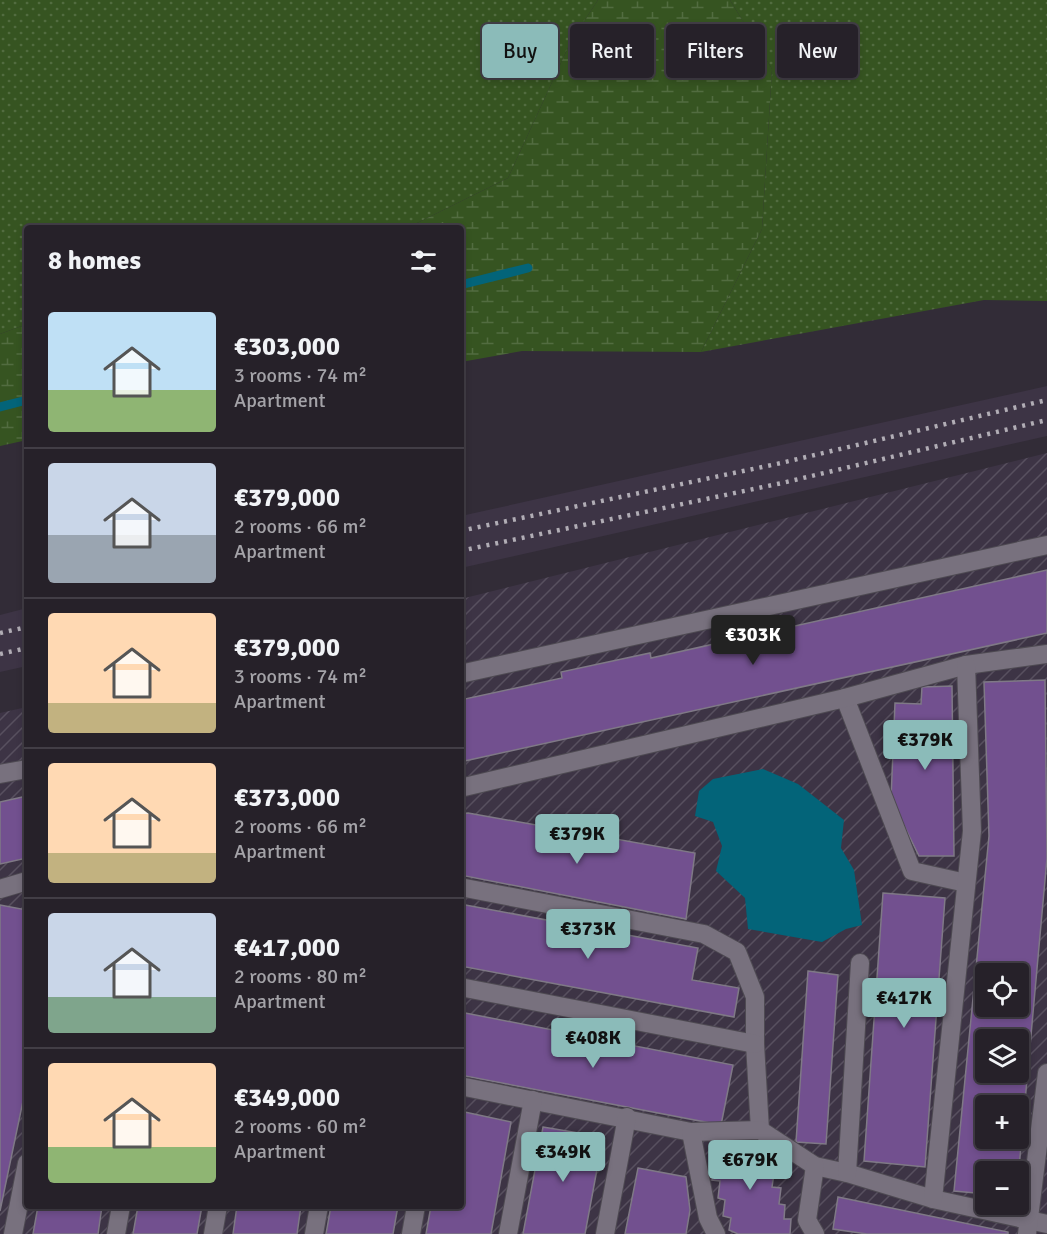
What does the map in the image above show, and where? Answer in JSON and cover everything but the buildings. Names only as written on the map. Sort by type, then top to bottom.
[{"type":"lane","points":[[464,673],[1047,545]]},
{"type":"lane","points":[[464,787],[844,698],[966,665],[1047,654]]},
{"type":"lane","points":[[933,1199],[972,831],[966,665]]},
{"type":"lane","points":[[844,698],[912,871],[966,883]]},
{"type":"lane","points":[[0,774],[24,770]]},
{"type":"lane","points":[[0,889],[24,882]]},
{"type":"lane","points":[[464,888],[693,932],[737,952],[755,997],[754,1044],[760,1130]]},
{"type":"lane","points":[[847,1173],[860,963]]},
{"type":"lane","points":[[464,988],[754,1044]]},
{"type":"lane","points":[[464,1087],[627,1117],[691,1132],[760,1130],[815,1166],[1035,1226],[1047,1074]]},
{"type":"lane","points":[[508,1234],[533,1100]]},
{"type":"lane","points":[[605,1234],[627,1117]]},
{"type":"lane","points":[[691,1132],[710,1229]]},
{"type":"lane","points":[[815,1166],[807,1220],[815,1234]]},
{"type":"lane","points":[[13,1234],[24,1178]]},
{"type":"lane","points":[[116,1234],[120,1209]]},
{"type":"lane","points":[[213,1234],[217,1209]]},
{"type":"lane","points":[[314,1234],[318,1209]]},
{"type":"lane","points":[[411,1234],[415,1209]]},
{"type":"shaded area","points":[[1047,386],[1047,436],[464,567],[464,515]]},
{"type":"shaded area","points":[[1047,453],[1047,1234],[0,1234],[0,713],[24,708],[24,1209],[464,1209],[464,598]]},
{"type":"shaded area","points":[[24,609],[24,667],[0,672],[0,615]]},
{"type":"green space","points":[[0,0],[598,0],[582,24],[570,24],[570,43],[558,69],[558,24],[482,24],[482,78],[554,78],[508,178],[413,225],[24,225],[24,325],[0,334]]},
{"type":"green space","points":[[598,0],[730,0],[745,24],[666,24],[666,78],[765,78],[765,58],[772,69],[762,229],[701,352],[522,351],[464,361],[464,225],[413,225],[508,178],[554,78],[558,78],[558,69],[570,43],[570,78],[654,78],[654,24],[582,24]]},
{"type":"green space","points":[[730,0],[1047,0],[1047,301],[984,300],[701,352],[762,229],[772,69],[765,58],[765,24],[745,24]]},
{"type":"green space","points":[[24,325],[24,441],[0,446],[0,334]]},
{"type":"water","points":[[763,769],[798,784],[844,820],[841,848],[854,870],[862,925],[846,929],[822,942],[748,929],[745,898],[716,871],[722,846],[713,822],[695,816],[699,791],[713,779]]},
{"type":"waterway","points":[[464,284],[528,268]]},
{"type":"waterway","points":[[0,407],[24,401]]},
{"type":"railway","points":[[464,530],[781,463],[1047,400]]},
{"type":"railway","points":[[464,550],[782,483],[1047,420]]},
{"type":"railway","points":[[0,633],[24,628]]},
{"type":"railway","points":[[0,654],[24,649]]}]
